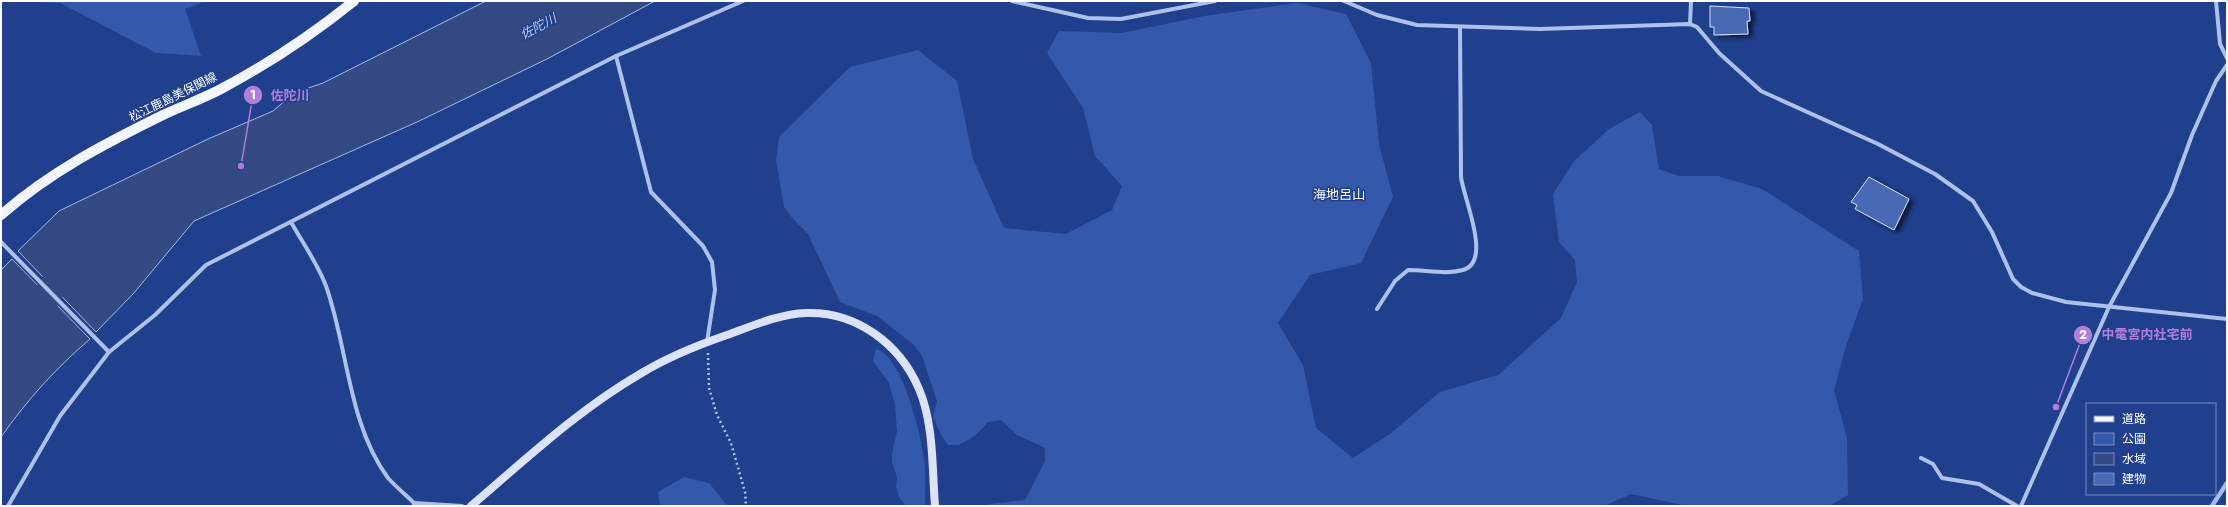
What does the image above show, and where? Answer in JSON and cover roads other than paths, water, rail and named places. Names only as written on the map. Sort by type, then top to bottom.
[{"type":"main road","name":"松江鹿島美保関線","points":[[1,215],[38,184],[76,160],[227,86],[306,38],[354,1]]},
{"type":"street","points":[[8,506],[60,416],[109,352],[155,315],[206,265],[616,56],[743,1]]},
{"type":"street","points":[[1012,1],[1088,18],[1121,19],[1215,1]]},
{"type":"street","points":[[1344,1],[1378,16],[1417,25],[1540,29],[1690,24],[1697,27],[1724,58],[1761,91],[1878,144],[1935,174],[1973,201],[1992,232],[2013,279],[2021,287],[2032,293],[2066,302],[2227,319]]},
{"type":"street","points":[[1690,24],[1691,1]]},
{"type":"street","points":[[2216,1],[2220,44],[2227,58]]},
{"type":"street","points":[[1377,309],[1395,281],[1408,270],[1457,271],[1470,267],[1475,259],[1477,244],[1476,235],[1462,188],[1461,176],[1460,27]]},
{"type":"street","points":[[616,56],[651,192],[703,246],[712,262],[715,290],[707,342]]},
{"type":"street","points":[[2021,506],[2109,307],[2172,193],[2192,134],[2216,81],[2227,65]]},
{"type":"street","points":[[291,222],[325,284],[343,343],[354,404],[376,457],[389,478],[414,504],[462,506]]},
{"type":"street","points":[[1,242],[9,252],[109,352]]},
{"type":"street","points":[[471,506],[580,414],[640,373],[707,342],[770,320],[806,313],[843,317],[877,334],[901,356],[919,389],[929,429],[935,506]]},
{"type":"street","points":[[1921,458],[1933,464],[1942,478],[1979,484],[2018,506]]},
{"type":"water","points":[[486,1],[655,1],[547,59],[417,122],[194,221],[133,294],[96,332],[18,251],[59,211],[208,139],[273,111],[294,93],[323,83]]},
{"type":"water","points":[[12,259],[90,339],[42,385],[1,437],[1,270]]},
{"type":"waterway","name":"佐陀川","points":[[1,372],[53,286],[81,262]]},
{"type":"waterway","points":[[2212,506],[2227,483]]},
{"type":"place","name":"佐陀川","points":[[241,166]]},
{"type":"place","name":"中電宮内社宅前","points":[[2056,407]]},
{"type":"district","name":"海地呂山","points":[[1339,194]]}]
